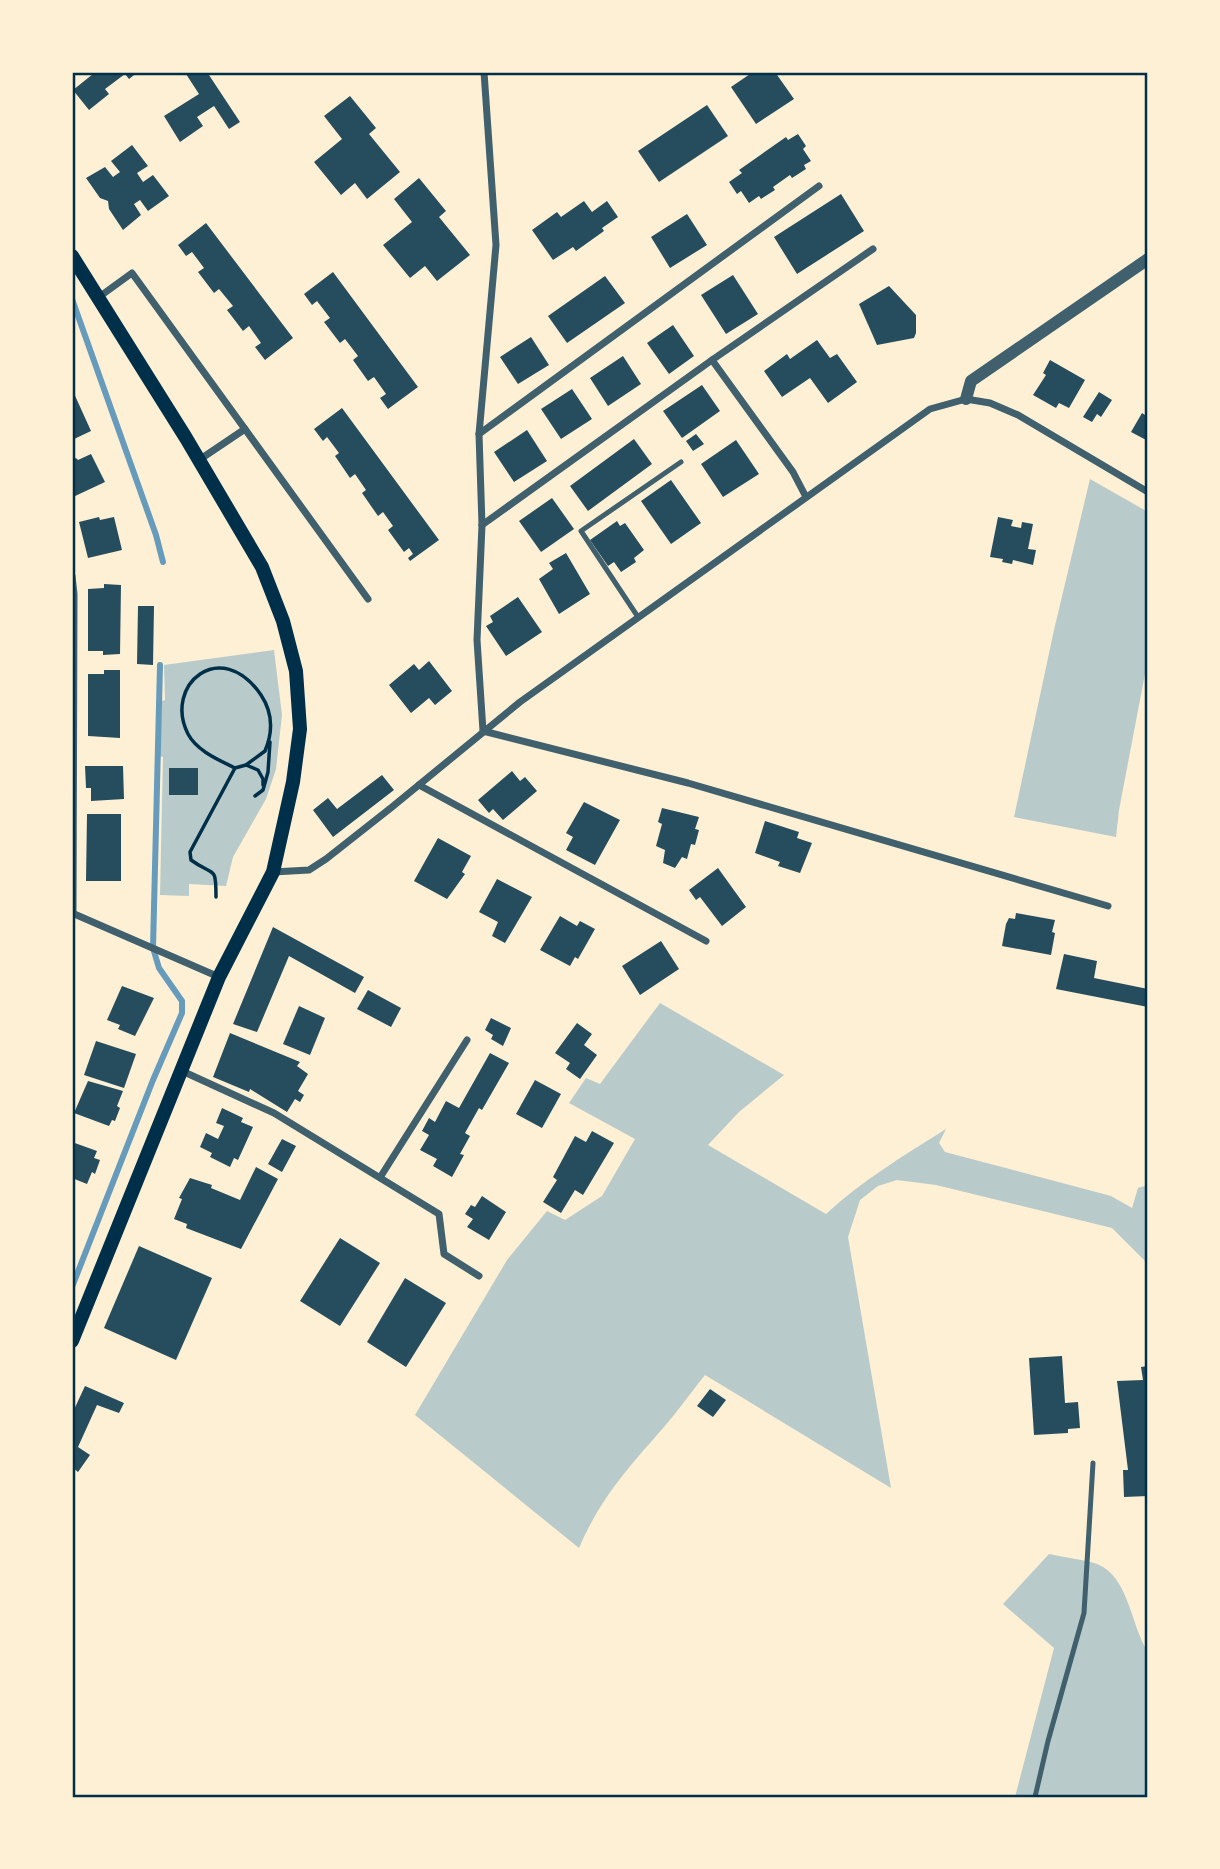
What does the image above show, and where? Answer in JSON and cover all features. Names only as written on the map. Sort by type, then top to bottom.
[{"type":"main road","points":[[72,256],[199,460],[262,568],[283,621],[296,671],[300,729],[293,782],[273,873],[219,977],[72,1341]]},
{"type":"street","points":[[483,731],[477,640],[482,525],[479,434],[496,245],[484,72]]},
{"type":"street","points":[[479,434],[819,186]]},
{"type":"street","points":[[482,525],[712,359],[873,249]]},
{"type":"street","points":[[966,399],[971,381],[1148,259]]},
{"type":"street","points":[[98,298],[132,273],[368,599]]},
{"type":"street","points":[[712,359],[793,472],[806,497]]},
{"type":"street","points":[[273,873],[309,870],[520,702],[930,409],[966,399],[990,403],[1018,415],[1148,492]]},
{"type":"street","points":[[199,460],[245,429]]},
{"type":"street","points":[[72,576],[72,913],[219,977]]},
{"type":"street","points":[[483,731],[688,783],[1108,906]]},
{"type":"street","points":[[419,785],[706,941]]},
{"type":"street","points":[[381,1177],[467,1040]]},
{"type":"street","points":[[181,1071],[274,1113],[439,1214],[444,1254],[480,1276]]},
{"type":"lane","points":[[638,617],[581,531],[681,462]]},
{"type":"lane","points":[[1035,1797],[1084,1613],[1093,1463]]},
{"type":"path","points":[[255,796],[263,790],[268,772],[271,727],[265,700],[240,672],[222,667],[210,669],[194,678],[186,691],[181,710],[189,736],[206,752],[235,768],[246,765],[265,751],[270,740]]},
{"type":"path","points":[[246,765],[258,770],[263,779],[263,790]]},
{"type":"path","points":[[216,898],[216,876],[213,871],[191,860],[190,852],[235,768]]},
{"type":"shaded area","points":[[1090,479],[1148,512],[1148,658],[1116,837],[1014,817]]},
{"type":"shaded area","points":[[274,650],[282,715],[276,769],[266,799],[233,857],[226,886],[189,884],[189,896],[160,895],[163,757],[159,756],[162,701],[165,700],[164,665]]},
{"type":"shaded area","points":[[660,1003],[784,1075],[739,1112],[708,1145],[826,1214],[869,1179],[946,1129],[939,1143],[945,1152],[1111,1196],[1132,1208],[1138,1188],[1148,1185],[1148,1264],[1112,1228],[936,1185],[897,1180],[878,1186],[860,1200],[848,1237],[891,1488],[705,1375],[617,1483],[597,1513],[579,1548],[415,1415],[507,1260],[547,1211],[565,1220],[602,1196],[635,1139],[569,1103],[586,1078],[600,1084]]},
{"type":"shaded area","points":[[1049,1554],[1092,1562],[1108,1570],[1123,1591],[1148,1652],[1148,1797],[1015,1797],[1054,1648],[1003,1604]]},
{"type":"building","points":[[91,72],[138,72],[129,79],[125,74],[105,89],[109,94],[89,110],[73,90],[93,74]]},
{"type":"building","points":[[207,72],[240,122],[229,129],[214,106],[197,117],[203,126],[180,142],[164,116],[199,94],[186,74]]},
{"type":"building","points":[[753,72],[775,72],[794,99],[756,124],[731,87]]},
{"type":"building","points":[[350,96],[376,128],[369,134],[400,172],[367,199],[355,183],[341,195],[314,162],[342,139],[324,116]]},
{"type":"building","points":[[707,105],[728,136],[659,182],[638,151]]},
{"type":"building","points":[[798,134],[811,161],[804,165],[806,169],[792,178],[790,175],[761,199],[759,196],[749,203],[741,191],[737,194],[729,182],[742,173],[739,170],[786,137],[788,140]]},
{"type":"building","points":[[132,145],[148,166],[137,173],[143,182],[153,175],[169,196],[148,211],[140,200],[134,204],[141,215],[123,230],[109,209],[108,201],[100,198],[86,178],[105,167],[113,177],[120,172],[111,161]]},
{"type":"building","points":[[419,178],[446,211],[439,217],[470,255],[437,281],[425,266],[410,278],[383,245],[412,222],[394,199]]},
{"type":"building","points":[[841,194],[864,231],[797,274],[774,237]]},
{"type":"building","points":[[584,201],[592,212],[607,201],[618,217],[576,251],[573,247],[553,260],[532,230],[557,212],[561,217]]},
{"type":"building","points":[[687,214],[707,245],[670,268],[651,237]]},
{"type":"building","points":[[206,223],[293,338],[265,360],[255,347],[261,343],[249,326],[243,331],[227,310],[233,306],[219,289],[214,293],[198,272],[204,268],[192,252],[186,256],[178,245]]},
{"type":"building","points":[[333,272],[418,387],[388,409],[380,398],[386,394],[374,377],[368,381],[353,360],[358,356],[345,339],[340,343],[324,322],[330,318],[317,301],[312,305],[304,294]]},
{"type":"building","points":[[733,275],[758,314],[726,334],[701,295]]},
{"type":"building","points":[[605,276],[625,303],[567,343],[548,316]]},
{"type":"building","points":[[889,286],[916,315],[916,333],[914,338],[877,345],[859,304]]},
{"type":"building","points":[[673,325],[694,356],[669,374],[647,343]]},
{"type":"building","points":[[531,337],[549,365],[518,384],[500,357]]},
{"type":"building","points":[[817,340],[830,358],[837,354],[857,382],[828,403],[810,378],[782,397],[764,371],[787,354],[790,359]]},
{"type":"building","points":[[623,356],[641,384],[608,406],[590,378]]},
{"type":"building","points":[[1050,360],[1085,380],[1069,408],[1059,403],[1056,408],[1033,395],[1046,375],[1043,373]]},
{"type":"building","points":[[702,385],[720,411],[682,438],[663,411]]},
{"type":"building","points":[[72,389],[91,431],[72,440]]},
{"type":"building","points":[[572,389],[592,419],[561,439],[541,409]]},
{"type":"building","points":[[1099,392],[1112,400],[1101,417],[1097,414],[1092,422],[1083,417]]},
{"type":"building","points":[[342,408],[439,540],[410,561],[408,558],[413,554],[409,548],[404,552],[388,530],[393,526],[383,512],[378,516],[362,493],[366,490],[355,474],[350,478],[335,456],[339,453],[327,437],[323,441],[314,429]]},
{"type":"building","points":[[1148,409],[1148,441],[1131,432],[1142,413],[1145,415]]},
{"type":"building","points":[[527,430],[547,461],[514,482],[494,452]]},
{"type":"building","points":[[696,434],[704,444],[693,451],[686,441]]},
{"type":"building","points":[[634,439],[652,464],[588,511],[570,486]]},
{"type":"building","points":[[736,440],[759,474],[723,497],[701,464]]},
{"type":"building","points":[[91,454],[105,482],[73,497],[72,460]]},
{"type":"building","points":[[671,480],[701,523],[671,544],[641,501]]},
{"type":"building","points":[[552,498],[574,529],[541,552],[519,521]]},
{"type":"building","points":[[99,517],[100,520],[114,517],[122,550],[88,558],[79,522]]},
{"type":"building","points":[[998,517],[1013,520],[1011,526],[1021,528],[1022,522],[1033,524],[1028,549],[1036,550],[1033,565],[1013,560],[1012,564],[990,557]]},
{"type":"building","points":[[617,521],[620,526],[625,523],[644,550],[634,558],[636,562],[621,572],[614,562],[608,566],[590,540]]},
{"type":"building","points":[[566,553],[590,594],[559,614],[539,579],[553,569],[549,563]]},
{"type":"building","points":[[104,584],[121,585],[120,654],[103,655],[103,651],[88,651],[88,589],[104,588]]},
{"type":"building","points":[[518,597],[542,632],[506,656],[486,626],[493,622],[490,616]]},
{"type":"building","points":[[138,606],[154,606],[153,665],[137,664]]},
{"type":"building","points":[[429,661],[452,691],[435,705],[429,698],[411,713],[389,685],[414,664],[419,670]]},
{"type":"building","points":[[104,670],[120,670],[120,738],[88,736],[88,674],[104,674]]},
{"type":"building","points":[[85,766],[123,766],[124,799],[91,801],[91,788],[86,788]]},
{"type":"building","points":[[169,768],[198,768],[198,795],[169,795]]},
{"type":"building","points":[[512,771],[520,781],[525,777],[537,791],[503,820],[493,809],[489,813],[478,800]]},
{"type":"building","points":[[382,775],[394,790],[333,837],[313,810],[328,798],[337,809]]},
{"type":"building","points":[[584,802],[620,820],[595,865],[566,850],[573,837],[566,833]]},
{"type":"building","points":[[662,808],[699,817],[695,829],[699,830],[695,845],[691,844],[687,859],[682,857],[675,868],[663,863],[665,850],[656,846],[662,824],[658,822]]},
{"type":"building","points":[[87,814],[121,814],[121,881],[86,881]]},
{"type":"building","points":[[765,821],[799,832],[797,838],[812,843],[800,873],[778,866],[780,862],[755,853]]},
{"type":"building","points":[[438,838],[471,856],[462,872],[465,874],[447,899],[414,881]]},
{"type":"building","points":[[718,868],[746,907],[722,926],[700,897],[696,900],[689,890]]},
{"type":"building","points":[[497,879],[532,897],[505,943],[492,936],[498,922],[479,912]]},
{"type":"building","points":[[1016,913],[1055,920],[1051,955],[1002,946],[1006,924],[1009,918],[1015,919]]},
{"type":"building","points":[[560,916],[577,926],[580,921],[595,929],[578,959],[575,957],[570,966],[540,950]]},
{"type":"building","points":[[273,927],[364,977],[355,993],[289,956],[257,1032],[233,1024]]},
{"type":"building","points":[[661,941],[679,969],[640,995],[622,966]]},
{"type":"building","points":[[1064,954],[1097,961],[1094,978],[1148,989],[1148,1007],[1056,989]]},
{"type":"building","points":[[122,986],[154,998],[135,1036],[118,1029],[120,1025],[107,1020]]},
{"type":"building","points":[[368,990],[401,1008],[391,1027],[357,1009]]},
{"type":"building","points":[[299,1006],[325,1018],[310,1055],[283,1044]]},
{"type":"building","points":[[491,1018],[511,1028],[503,1046],[491,1039],[493,1035],[485,1030]]},
{"type":"building","points":[[577,1023],[592,1034],[584,1045],[597,1055],[580,1079],[566,1069],[570,1063],[555,1053]]},
{"type":"building","points":[[230,1033],[300,1062],[297,1066],[308,1074],[298,1091],[304,1095],[300,1102],[295,1099],[287,1112],[250,1089],[249,1092],[213,1077]]},
{"type":"building","points":[[96,1041],[136,1054],[124,1088],[84,1075]]},
{"type":"building","points":[[490,1053],[509,1063],[482,1110],[479,1108],[465,1133],[470,1136],[460,1154],[464,1155],[452,1177],[433,1166],[437,1159],[420,1150],[429,1135],[422,1131],[429,1118],[435,1122],[446,1101],[459,1108]]},
{"type":"building","points":[[535,1080],[561,1094],[542,1128],[516,1114]]},
{"type":"building","points":[[88,1081],[123,1091],[115,1121],[112,1120],[109,1126],[74,1113]]},
{"type":"building","points":[[222,1108],[243,1118],[241,1122],[253,1127],[238,1160],[234,1158],[230,1167],[210,1157],[212,1153],[200,1147],[206,1133],[218,1139],[224,1126],[216,1123]]},
{"type":"building","points":[[592,1131],[614,1143],[583,1195],[575,1190],[561,1213],[543,1202],[557,1180],[553,1177],[575,1136],[586,1142]]},
{"type":"building","points":[[282,1139],[296,1146],[282,1172],[268,1164]]},
{"type":"building","points":[[72,1142],[97,1151],[94,1158],[100,1160],[95,1174],[92,1172],[87,1184],[72,1178]]},
{"type":"building","points":[[256,1167],[278,1179],[241,1249],[186,1228],[187,1224],[174,1219],[182,1199],[179,1198],[190,1178],[212,1185],[211,1188],[240,1200]]},
{"type":"building","points":[[482,1196],[506,1212],[489,1240],[467,1227],[473,1219],[465,1214],[471,1205],[475,1207]]},
{"type":"building","points":[[340,1238],[380,1263],[340,1326],[300,1301]]},
{"type":"building","points":[[139,1246],[212,1278],[176,1360],[104,1328]]},
{"type":"building","points":[[405,1278],[446,1303],[406,1367],[367,1342]]},
{"type":"building","points":[[1062,1356],[1065,1403],[1078,1402],[1080,1428],[1068,1429],[1068,1433],[1034,1435],[1029,1358]]},
{"type":"building","points":[[1148,1366],[1148,1496],[1124,1497],[1123,1470],[1128,1470],[1117,1381],[1143,1380],[1141,1367]]},
{"type":"building","points":[[85,1386],[124,1403],[119,1413],[97,1405],[78,1447],[90,1455],[78,1472],[72,1467],[72,1414]]},
{"type":"building","points":[[710,1389],[726,1400],[713,1417],[697,1406]]},
{"type":"waterway","points":[[72,299],[156,535],[163,562]]},
{"type":"waterway","points":[[72,1287],[182,1013],[182,1001],[159,968],[153,948],[160,665]]}]
